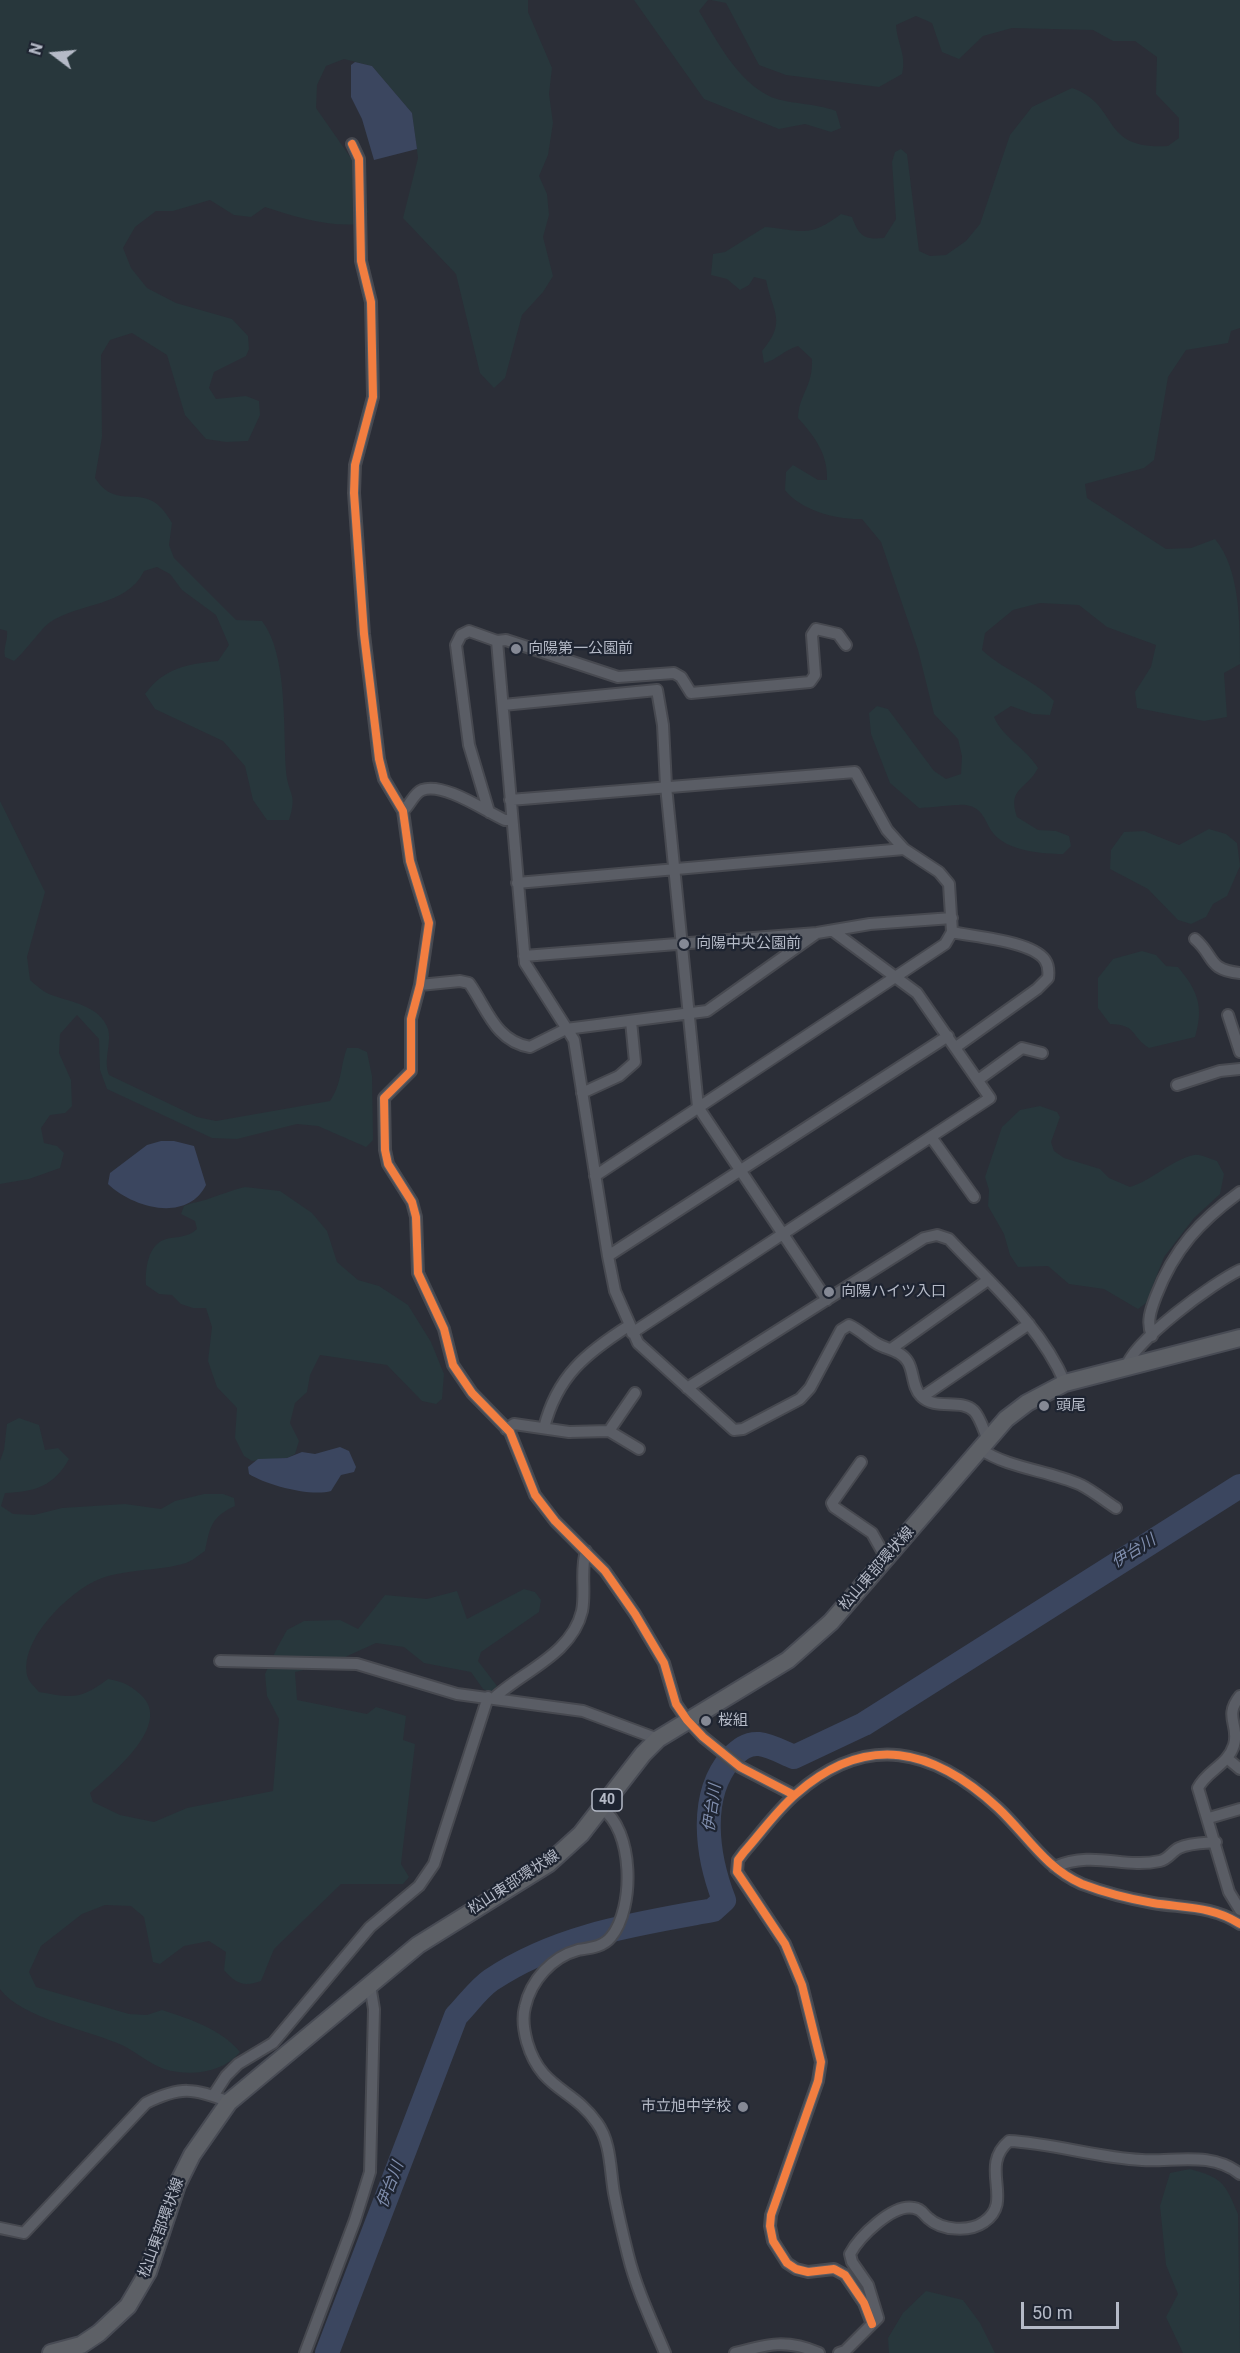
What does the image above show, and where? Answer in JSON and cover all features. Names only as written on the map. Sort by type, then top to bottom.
[{"type":"main road","name":"松山東部環状線","points":[[51,2353],[82,2349],[113,2321],[139,2290],[148,2272],[177,2185],[221,2099],[370,1985],[418,1945],[548,1864],[574,1841],[658,1739],[788,1660],[831,1622],[1006,1419],[1027,1403],[1065,1383],[1240,1338]]},
{"type":"street","points":[[352,144],[359,159],[361,261],[372,302],[373,398],[355,465],[354,493],[363,622],[379,759],[384,779],[403,811],[410,861],[429,923],[420,985],[411,1019],[411,1071],[384,1098],[385,1150],[388,1164],[412,1202],[418,1273],[444,1329],[453,1365],[472,1393],[506,1429],[535,1495],[555,1521],[605,1571],[657,1647],[670,1676],[676,1704],[687,1720],[740,1767],[794,1795]]},
{"type":"street","points":[[489,812],[469,745],[456,645],[461,635],[469,632],[497,641],[506,640],[618,677],[674,673],[681,677],[691,693],[810,682],[815,675],[812,635],[816,629],[838,634],[846,645]]},
{"type":"street","points":[[497,641],[524,956],[530,973],[574,1040],[615,1291],[638,1343],[734,1430],[743,1430],[800,1399],[810,1388],[841,1330],[849,1325],[860,1330],[878,1345],[907,1360],[915,1388],[921,1397],[936,1404],[969,1407],[975,1412],[984,1444],[997,1460],[1023,1465],[1080,1485],[1116,1508]]},
{"type":"street","points":[[503,705],[657,690],[663,725],[666,786],[698,1107],[827,1300]]},
{"type":"street","points":[[510,800],[855,772],[887,830],[904,849],[939,872],[949,884],[952,932],[945,944],[595,1176]]},
{"type":"street","points":[[403,811],[416,794],[430,789],[445,791],[512,820]]},
{"type":"street","points":[[517,883],[904,849]]},
{"type":"street","points":[[524,956],[817,933],[870,924],[952,918]]},
{"type":"street","points":[[544,1428],[549,1407],[557,1391],[588,1353],[631,1329],[784,1234],[990,1098],[917,993],[833,931]]},
{"type":"street","points":[[952,932],[1025,947],[1044,958],[1049,966],[1048,978],[1037,989],[956,1047]]},
{"type":"street","points":[[420,985],[460,981],[469,983],[487,1014],[508,1040],[530,1047],[566,1029],[707,1011],[817,933]]},
{"type":"street","points":[[1195,939],[1202,945],[1216,967],[1224,972],[1240,973]]},
{"type":"street","points":[[1228,1015],[1240,1052]]},
{"type":"street","points":[[582,1093],[619,1076],[635,1062],[631,1021]]},
{"type":"street","points":[[608,1256],[948,1036]]},
{"type":"street","points":[[978,1080],[1023,1048],[1042,1053]]},
{"type":"street","points":[[1177,1085],[1220,1071],[1240,1069]]},
{"type":"street","points":[[931,1137],[974,1197]]},
{"type":"street","points":[[1152,1336],[1149,1329],[1149,1316],[1176,1252],[1197,1228],[1240,1192]]},
{"type":"street","points":[[687,1388],[931,1235],[949,1239],[1029,1324],[1054,1357],[1065,1383]]},
{"type":"street","points":[[1126,1368],[1132,1354],[1206,1289],[1240,1270]]},
{"type":"street","points":[[891,1350],[988,1280]]},
{"type":"street","points":[[921,1397],[1029,1324]]},
{"type":"street","points":[[609,1431],[635,1393]]},
{"type":"street","points":[[506,1429],[514,1424],[569,1432],[609,1431],[639,1449]]},
{"type":"street","points":[[861,1462],[832,1503],[834,1508],[872,1533],[886,1558]]},
{"type":"street","points":[[0,2228],[24,2233],[146,2103],[167,2093],[186,2089],[221,2099],[226,2076],[238,2064],[273,2043],[370,1927],[427,1877],[434,1864],[491,1698],[562,1647],[574,1632],[582,1612],[586,1551]]},
{"type":"street","points":[[220,1661],[357,1664],[448,1691],[583,1711],[658,1739]]},
{"type":"street","points":[[1240,1696],[1233,1706],[1231,1716],[1235,1743],[1228,1759],[1198,1788],[1209,1818],[1229,1892],[1240,1910]]},
{"type":"street","points":[[872,2324],[864,2303],[845,2275],[834,2269],[808,2272],[796,2269],[779,2252],[770,2226],[780,2187],[818,2081],[821,2062],[802,1985],[785,1944],[736,1872],[738,1860],[744,1852],[794,1795],[828,1772],[869,1754],[912,1756],[947,1771],[976,1790],[999,1809],[1054,1867],[1083,1884],[1151,1902],[1215,1911],[1240,1924]]},
{"type":"street","points":[[1228,1759],[1240,1769]]},
{"type":"street","points":[[601,1808],[611,1814],[617,1822],[625,1847],[628,1899],[612,1936],[598,1946],[575,1951],[556,1959],[541,1973],[524,2008],[524,2030],[540,2072],[553,2085],[583,2106],[598,2124],[606,2143],[628,2258],[665,2353]]},
{"type":"street","points":[[1209,1818],[1240,1809]]},
{"type":"street","points":[[1054,1867],[1072,1860],[1096,1858],[1135,1862],[1160,1861],[1183,1846],[1216,1842]]},
{"type":"street","points":[[305,2353],[355,2220],[370,2172],[375,2009],[370,1985]]},
{"type":"street","points":[[839,2353],[845,2351],[878,2318],[868,2285],[852,2262],[850,2254],[869,2228],[905,2207],[923,2212],[929,2220],[961,2230],[982,2224],[993,2215],[998,2203],[994,2173],[996,2155],[1009,2141],[1142,2160],[1178,2158],[1201,2160],[1238,2169]]},
{"type":"street","points":[[735,2353],[777,2343],[792,2343],[819,2353]]},
{"type":"shaded area","points":[[0,0],[528,0],[528,12],[552,68],[549,94],[553,123],[548,155],[539,176],[547,194],[549,215],[543,237],[553,276],[543,292],[522,315],[505,378],[494,388],[480,373],[456,274],[403,218],[418,158],[412,113],[372,66],[344,59],[326,66],[317,85],[316,108],[360,171],[368,212],[360,224],[324,223],[265,207],[251,217],[234,215],[210,200],[173,211],[156,211],[135,227],[123,248],[131,268],[147,288],[176,303],[232,319],[248,336],[249,349],[246,356],[214,372],[209,388],[216,399],[246,396],[259,401],[260,415],[248,441],[226,442],[206,439],[185,415],[167,355],[132,333],[110,340],[101,355],[102,437],[95,478],[104,489],[114,494],[153,501],[162,509],[172,523],[169,545],[174,558],[236,620],[262,621],[270,635],[276,653],[283,693],[286,771],[293,799],[289,820],[267,820],[253,800],[245,766],[223,741],[155,709],[145,694],[152,685],[168,673],[186,666],[218,661],[229,645],[216,615],[182,590],[170,574],[157,567],[144,571],[136,583],[114,598],[61,616],[49,623],[14,661],[5,657],[7,631],[0,629]]},
{"type":"shaded area","points":[[634,0],[708,0],[699,11],[720,47],[747,80],[757,89],[776,99],[836,111],[841,128],[831,132],[805,124],[779,129],[704,99]]},
{"type":"shaded area","points":[[711,0],[1240,0],[1240,328],[1231,331],[1228,343],[1186,350],[1168,377],[1154,460],[1144,468],[1085,484],[1087,498],[1166,549],[1191,548],[1215,539],[1223,551],[1234,581],[1239,614],[1240,664],[1224,673],[1227,717],[1204,721],[1137,708],[1135,692],[1151,667],[1156,645],[1107,627],[1079,605],[1040,603],[1013,610],[985,633],[982,650],[1046,693],[1054,701],[1050,715],[1033,714],[1011,706],[994,717],[1003,731],[1038,768],[1016,794],[1017,817],[1038,830],[1056,831],[1069,836],[1071,846],[1063,854],[1016,848],[993,833],[977,809],[966,805],[919,808],[890,783],[871,734],[869,713],[877,706],[888,709],[934,771],[946,779],[961,774],[962,756],[958,739],[934,714],[918,650],[881,542],[862,519],[831,516],[809,508],[785,490],[786,472],[793,465],[818,480],[827,480],[823,454],[810,432],[798,418],[812,369],[812,359],[798,346],[764,363],[762,351],[770,341],[776,324],[766,280],[754,277],[749,285],[740,290],[727,279],[711,275],[713,254],[725,252],[765,227],[797,231],[812,230],[841,214],[852,217],[857,229],[863,235],[884,238],[896,219],[892,162],[895,152],[901,149],[907,154],[919,251],[930,256],[946,255],[966,241],[980,224],[1010,135],[1032,107],[1072,88],[1098,105],[1120,134],[1130,141],[1146,145],[1168,146],[1179,138],[1179,118],[1156,94],[1157,57],[1135,41],[1113,41],[1093,30],[1012,28],[983,36],[959,59],[942,52],[932,23],[916,16],[896,25],[903,55],[902,74],[879,87],[786,75],[759,65],[726,3]]},
{"type":"shaded area","points":[[0,801],[45,892],[27,957],[30,980],[49,994],[91,1009],[104,1021],[109,1034],[107,1069],[109,1075],[197,1117],[216,1121],[330,1101],[339,1082],[347,1048],[358,1048],[367,1052],[372,1076],[373,1140],[366,1147],[318,1126],[297,1124],[237,1139],[212,1138],[107,1089],[100,1070],[99,1039],[77,1015],[60,1034],[59,1053],[71,1080],[72,1106],[65,1113],[50,1115],[41,1128],[44,1143],[57,1146],[64,1153],[60,1168],[29,1179],[0,1184]]},
{"type":"shaded area","points":[[1209,829],[1226,834],[1237,843],[1240,866],[1227,896],[1213,904],[1206,917],[1191,924],[1178,920],[1148,889],[1110,869],[1111,850],[1124,832],[1144,831],[1179,845]]},
{"type":"shaded area","points":[[1142,951],[1156,955],[1166,966],[1178,967],[1195,992],[1199,1017],[1195,1037],[1149,1048],[1130,1029],[1110,1024],[1098,1008],[1098,978],[1113,959]]},
{"type":"shaded area","points":[[1040,1106],[1057,1112],[1060,1117],[1051,1142],[1054,1151],[1064,1158],[1100,1169],[1109,1178],[1130,1187],[1194,1155],[1217,1161],[1224,1174],[1220,1194],[1194,1218],[1164,1257],[1146,1303],[1138,1309],[1104,1289],[1069,1284],[1048,1266],[1018,1267],[1010,1255],[1004,1234],[988,1206],[989,1190],[985,1177],[1002,1127],[1020,1110]]},
{"type":"shaded area","points":[[245,1187],[280,1191],[312,1213],[327,1231],[337,1262],[358,1280],[379,1286],[408,1305],[431,1342],[444,1374],[442,1399],[436,1404],[422,1401],[387,1365],[320,1355],[310,1375],[307,1392],[295,1403],[290,1423],[299,1441],[295,1454],[287,1458],[252,1461],[244,1456],[235,1438],[237,1408],[217,1387],[208,1361],[212,1327],[206,1308],[193,1308],[181,1304],[172,1295],[159,1294],[146,1285],[146,1279],[147,1265],[155,1246],[166,1239],[186,1235],[197,1229],[195,1221],[181,1214],[184,1206]]},
{"type":"shaded area","points":[[19,1418],[39,1425],[45,1450],[58,1448],[69,1459],[57,1476],[43,1486],[26,1491],[5,1493],[1,1506],[13,1514],[34,1515],[62,1508],[125,1504],[161,1509],[175,1501],[204,1494],[223,1494],[234,1498],[235,1506],[221,1514],[213,1524],[205,1551],[186,1563],[175,1566],[117,1574],[95,1581],[58,1609],[46,1622],[30,1650],[27,1664],[28,1678],[39,1692],[76,1696],[90,1691],[108,1679],[122,1682],[133,1688],[149,1707],[150,1720],[136,1747],[125,1761],[90,1793],[93,1802],[120,1815],[154,1822],[187,1808],[273,1791],[279,1719],[267,1696],[265,1674],[287,1630],[304,1621],[340,1620],[358,1629],[385,1595],[427,1599],[457,1591],[467,1619],[524,1589],[535,1592],[541,1600],[539,1612],[481,1652],[478,1661],[497,1686],[492,1693],[483,1689],[471,1672],[424,1663],[404,1647],[376,1643],[332,1663],[295,1672],[297,1700],[367,1714],[376,1707],[406,1716],[403,1740],[415,1744],[401,1864],[409,1877],[403,1884],[341,1884],[274,1949],[261,1981],[250,1984],[236,1981],[228,1975],[224,1970],[226,1952],[209,1941],[184,1946],[160,1964],[153,1962],[144,1917],[131,1906],[105,1905],[82,1914],[41,1946],[29,1972],[36,1987],[129,2014],[147,2015],[162,2010],[204,2026],[224,2037],[240,2052],[225,2065],[215,2069],[184,2073],[164,2069],[110,2040],[40,2016],[10,1999],[0,1989],[0,1461],[4,1450],[7,1424]]},
{"type":"shaded area","points":[[1190,2169],[1210,2175],[1222,2183],[1238,2214],[1240,2353],[1183,2353],[1166,2317],[1178,2294],[1166,2265],[1160,2206],[1170,2173]]},
{"type":"shaded area","points":[[926,2291],[963,2300],[980,2323],[995,2353],[889,2353],[888,2338],[903,2313]]},
{"type":"water","points":[[355,62],[372,66],[412,113],[417,149],[374,160],[362,119],[351,97],[351,65]]},
{"type":"water","points":[[161,1141],[174,1141],[194,1146],[206,1185],[197,1197],[173,1208],[159,1208],[131,1200],[108,1184],[110,1173],[147,1145]]},
{"type":"water","points":[[340,1447],[349,1451],[356,1467],[354,1472],[341,1475],[331,1491],[312,1492],[289,1489],[249,1474],[248,1467],[258,1459],[287,1458],[302,1452],[315,1454]]},
{"type":"waterway","name":"伊台川","points":[[327,2353],[456,2016],[482,1988],[517,1965],[570,1942],[627,1926],[713,1910],[724,1900],[713,1865],[710,1846],[710,1808],[721,1773],[737,1752],[747,1746],[759,1744],[794,1757],[864,1724],[1240,1486]]},
{"type":"cycle path","points":[[352,144],[359,159],[361,261],[371,302],[373,397],[355,465],[354,493],[364,634],[379,759],[384,779],[403,811],[410,861],[429,923],[420,985],[411,1019],[411,1071],[384,1098],[385,1150],[388,1164],[412,1202],[416,1217],[418,1273],[444,1329],[453,1365],[472,1393],[510,1432],[535,1495],[555,1521],[605,1571],[635,1614],[664,1663],[676,1704],[687,1720],[703,1737],[740,1767],[794,1795]]},
{"type":"cycle path","points":[[872,2324],[864,2303],[845,2275],[834,2269],[808,2272],[796,2269],[787,2263],[773,2241],[770,2226],[771,2215],[818,2081],[821,2062],[802,1985],[785,1944],[737,1872],[738,1860],[782,1807],[822,1774],[848,1762],[874,1755],[899,1755],[924,1761],[949,1772],[974,1788],[998,1808],[1057,1869],[1082,1884],[1153,1903],[1209,1911],[1240,1924]]},
{"type":"place","name":"向陽第一公園前","points":[[516,649]]},
{"type":"place","name":"向陽中央公園前","points":[[684,944]]},
{"type":"place","name":"向陽ハイツ入口","points":[[829,1292]]},
{"type":"place","name":"頭尾","points":[[1044,1406]]},
{"type":"place","name":"桜組","points":[[706,1721]]},
{"type":"place","name":"市立旭中学校","points":[[743,2107]]}]
